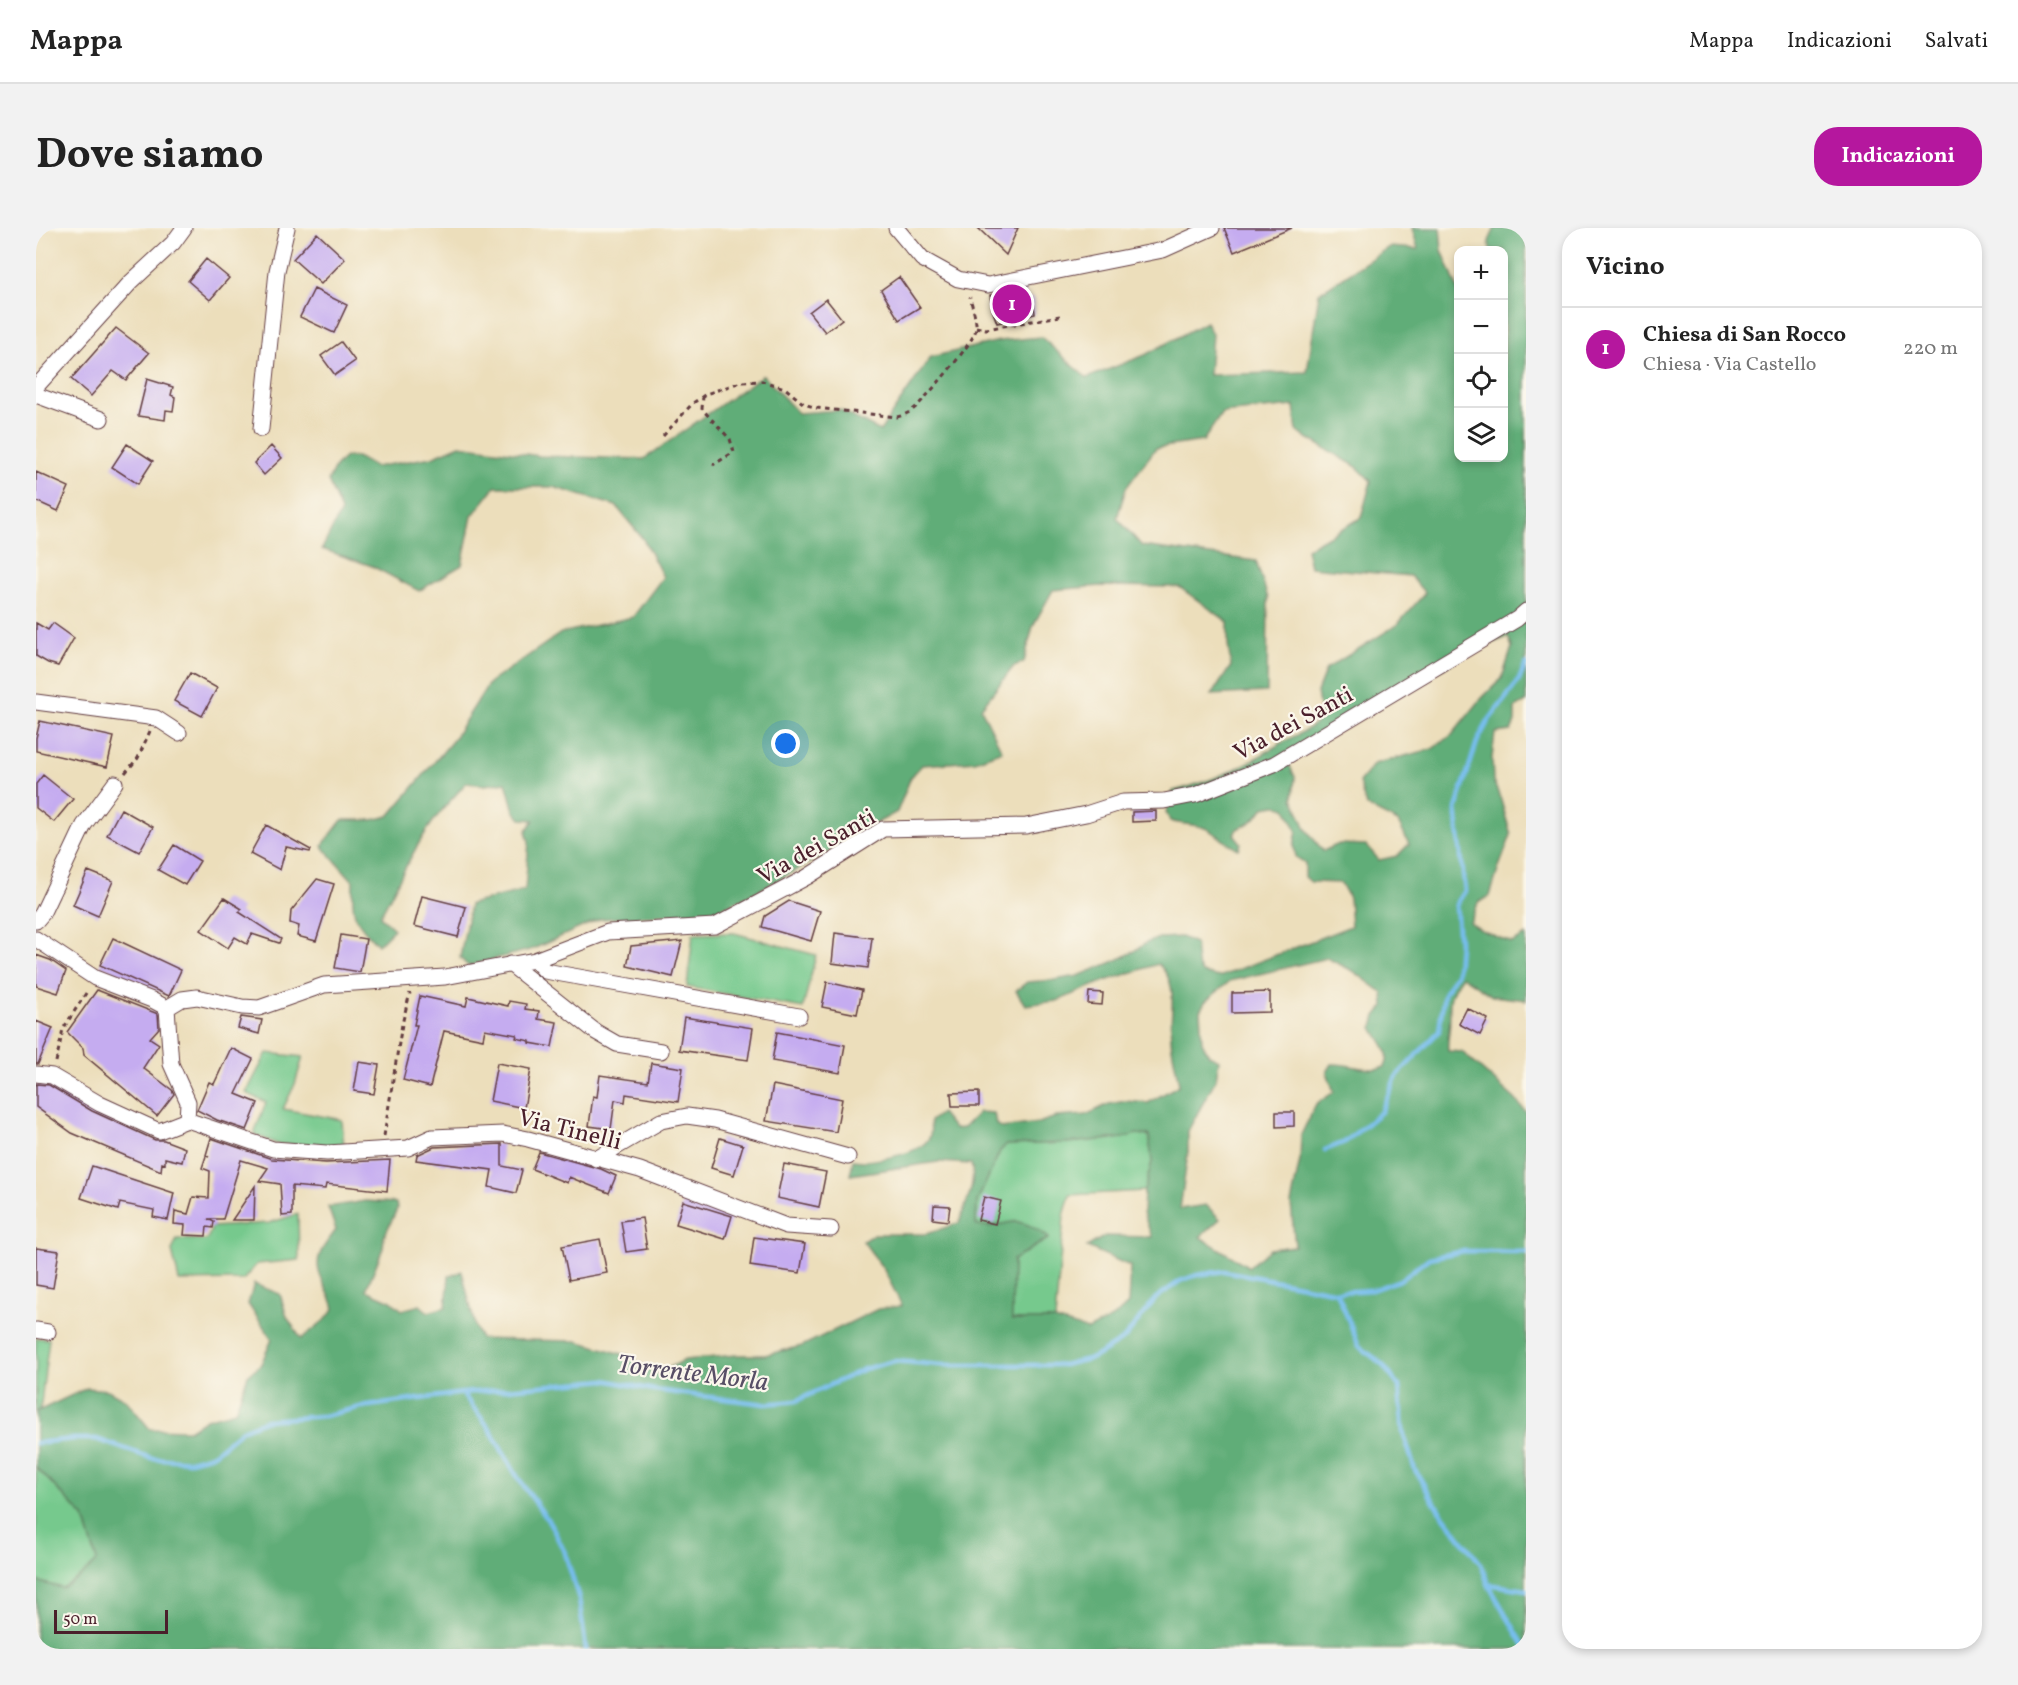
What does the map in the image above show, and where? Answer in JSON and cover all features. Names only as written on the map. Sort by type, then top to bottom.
[{"type":"street","points":[[36,387],[131,282],[173,243],[184,228]]},
{"type":"street","points":[[261,429],[277,271],[287,228]]},
{"type":"street","points":[[896,228],[922,259],[958,279],[988,285],[1163,250],[1212,228]]},
{"type":"street","points":[[36,395],[101,419]]},
{"type":"street","name":"Via dei Santi","points":[[166,1008],[182,999],[198,997],[242,1007],[259,1008],[324,985],[445,977],[535,960],[608,932],[715,926],[807,878],[883,829],[1026,826],[1086,814],[1123,802],[1164,801],[1195,795],[1274,764],[1517,619],[1526,610]]},
{"type":"street","points":[[36,702],[156,718],[179,734]]},
{"type":"street","points":[[36,921],[42,914],[84,825],[115,783]]},
{"type":"street","points":[[36,939],[95,978],[152,1000],[166,1008],[171,1064],[188,1102],[187,1120],[159,1131],[100,1104],[52,1076],[36,1074]]},
{"type":"street","points":[[535,960],[545,970],[799,1016]]},
{"type":"street","points":[[510,964],[596,1032],[617,1044],[662,1051]]},
{"type":"street","points":[[596,1158],[661,1121],[687,1116],[715,1120],[848,1157]]},
{"type":"street","name":"Via Tinelli","points":[[187,1120],[273,1149],[327,1153],[408,1148],[432,1137],[503,1134],[640,1170],[786,1226],[831,1229]]},
{"type":"path","points":[[663,436],[693,403],[703,396],[741,382],[762,381],[785,388],[804,404],[817,408],[897,417],[908,414],[960,355],[975,333],[976,327],[967,281]]},
{"type":"path","points":[[976,327],[987,328],[1060,316]]},
{"type":"path","points":[[703,396],[702,409],[730,439],[734,452],[713,465]]},
{"type":"path","points":[[115,783],[138,758],[156,718]]},
{"type":"path","points":[[52,1076],[63,1029],[95,978]]},
{"type":"path","points":[[383,1149],[402,1024],[414,979]]},
{"type":"green space","points":[[1412,228],[1440,228],[1442,250],[1454,280],[1454,462],[1508,462],[1508,246],[1490,246],[1489,241],[1495,228],[1520,228],[1526,231],[1526,702],[1515,708],[1515,722],[1511,731],[1495,733],[1492,758],[1493,781],[1511,835],[1490,896],[1478,903],[1470,923],[1512,943],[1526,935],[1526,1000],[1492,996],[1462,976],[1451,997],[1448,1051],[1462,1052],[1515,1099],[1526,1112],[1526,1649],[36,1649],[36,1581],[62,1588],[81,1576],[97,1561],[84,1517],[36,1467],[36,1412],[87,1388],[108,1390],[126,1400],[150,1429],[189,1430],[206,1419],[235,1411],[248,1375],[261,1364],[272,1339],[248,1304],[254,1284],[280,1294],[287,1317],[301,1339],[327,1318],[334,1309],[318,1268],[321,1251],[336,1230],[328,1207],[365,1201],[396,1203],[397,1209],[384,1237],[383,1248],[366,1290],[391,1301],[402,1310],[420,1305],[428,1312],[446,1307],[449,1276],[462,1271],[475,1326],[481,1339],[577,1341],[629,1356],[656,1374],[685,1360],[765,1355],[802,1346],[878,1309],[902,1306],[884,1270],[863,1241],[874,1234],[926,1234],[959,1223],[971,1186],[971,1164],[938,1162],[850,1175],[853,1160],[890,1157],[919,1147],[930,1136],[930,1121],[941,1113],[954,1129],[963,1128],[979,1112],[994,1113],[996,1124],[1001,1128],[1038,1123],[1056,1117],[1086,1115],[1109,1104],[1126,1101],[1148,1103],[1179,1085],[1171,1039],[1172,990],[1165,972],[1158,964],[1105,981],[1057,1001],[1025,1005],[1016,991],[1027,982],[1078,976],[1115,961],[1159,938],[1181,937],[1195,943],[1197,963],[1202,973],[1219,977],[1351,926],[1349,898],[1341,883],[1311,882],[1305,877],[1305,863],[1296,857],[1294,846],[1297,831],[1286,808],[1275,805],[1264,807],[1252,820],[1237,829],[1234,834],[1241,843],[1239,849],[1207,829],[1170,821],[1166,812],[1173,791],[1214,778],[1253,760],[1316,723],[1321,718],[1317,692],[1326,669],[1397,625],[1425,593],[1410,576],[1310,567],[1306,549],[1361,518],[1371,481],[1357,467],[1297,432],[1294,406],[1222,413],[1203,441],[1156,448],[1126,488],[1117,518],[1142,546],[1256,561],[1268,598],[1267,692],[1212,695],[1231,666],[1228,622],[1179,587],[1101,586],[1053,590],[1033,626],[1024,662],[1014,666],[981,708],[1002,751],[975,761],[922,765],[911,777],[897,812],[745,898],[712,912],[600,919],[533,949],[468,966],[460,958],[470,904],[525,890],[529,841],[526,831],[534,820],[521,819],[514,811],[506,782],[485,785],[466,783],[438,815],[416,848],[380,916],[394,929],[378,945],[356,917],[353,881],[322,846],[342,820],[372,820],[389,816],[453,740],[489,683],[561,633],[633,617],[663,577],[643,539],[616,506],[553,487],[495,487],[472,516],[462,565],[419,591],[372,566],[322,549],[341,511],[328,481],[335,467],[345,457],[357,457],[375,467],[432,457],[460,445],[540,456],[644,459],[763,375],[798,413],[840,410],[880,431],[931,357],[999,341],[1041,337],[1087,378],[1145,355],[1206,322],[1212,334],[1209,375],[1307,372],[1319,293],[1389,247],[1418,249]],"holes":[[[1508,637],[1512,647],[1502,678],[1482,698],[1452,735],[1432,749],[1374,764],[1359,782],[1366,806],[1398,822],[1409,844],[1397,856],[1379,860],[1366,845],[1339,844],[1323,851],[1306,829],[1293,798],[1295,777],[1284,754],[1481,647]],[[1327,958],[1353,971],[1383,993],[1384,1006],[1376,1016],[1373,1027],[1384,1046],[1387,1061],[1385,1067],[1378,1069],[1332,1064],[1327,1072],[1334,1092],[1316,1104],[1301,1135],[1300,1160],[1291,1204],[1295,1246],[1270,1249],[1249,1267],[1200,1237],[1220,1219],[1206,1205],[1180,1209],[1188,1153],[1188,1131],[1216,1079],[1219,1060],[1209,1055],[1202,1042],[1200,1011],[1205,1002],[1230,981]],[[1136,1134],[1149,1135],[1152,1162],[1144,1191],[1143,1213],[1152,1237],[1105,1236],[1087,1247],[1130,1266],[1128,1304],[1114,1317],[1088,1330],[1055,1320],[1012,1320],[1013,1260],[1049,1238],[1033,1227],[1019,1222],[991,1226],[976,1225],[977,1202],[1000,1151],[1006,1145],[1065,1143],[1123,1138]]]},
{"type":"green space","points":[[734,933],[816,955],[803,1008],[687,987],[693,934]]},
{"type":"green space","points":[[267,1053],[303,1057],[295,1084],[283,1109],[342,1120],[344,1148],[277,1144],[254,1134],[266,1102],[246,1093]]},
{"type":"green space","points":[[1136,1134],[1149,1135],[1152,1162],[1144,1191],[1070,1195],[1064,1216],[1055,1320],[1011,1320],[1013,1259],[1048,1239],[1017,1221],[989,1228],[976,1225],[977,1202],[1000,1151],[1006,1145],[1065,1143],[1123,1138]]},
{"type":"green space","points":[[298,1214],[299,1260],[257,1264],[243,1280],[179,1281],[172,1251],[177,1239],[207,1240],[212,1227],[269,1223]]},
{"type":"green space","points":[[36,1338],[49,1339],[40,1411],[36,1412]]},
{"type":"green space","points":[[36,1467],[84,1517],[97,1561],[81,1576],[62,1588],[36,1581]]},
{"type":"building","points":[[978,228],[1018,228],[1006,255]]},
{"type":"building","points":[[1224,228],[1292,228],[1234,252]]},
{"type":"building","points":[[317,233],[345,259],[321,284],[293,259]]},
{"type":"building","points":[[206,259],[229,278],[210,300],[188,281]]},
{"type":"building","points":[[899,277],[920,307],[899,320],[881,290]]},
{"type":"building","points":[[314,289],[347,305],[334,333],[300,317]]},
{"type":"building","points":[[1025,289],[1026,299],[1033,298],[1035,314],[997,323],[990,295]]},
{"type":"building","points":[[826,299],[842,319],[825,332],[809,312]]},
{"type":"building","points":[[116,328],[149,353],[126,380],[113,371],[91,396],[71,379]]},
{"type":"building","points":[[341,342],[355,361],[335,375],[321,356]]},
{"type":"building","points":[[147,379],[173,387],[171,395],[175,397],[173,411],[166,410],[165,420],[138,416]]},
{"type":"building","points":[[127,444],[153,461],[138,484],[112,467]]},
{"type":"building","points":[[271,446],[282,458],[264,475],[254,463]]},
{"type":"building","points":[[36,472],[69,487],[58,511],[36,501]]},
{"type":"building","points":[[36,623],[48,630],[53,623],[74,638],[58,666],[36,656]]},
{"type":"building","points":[[190,673],[217,688],[202,716],[174,701]]},
{"type":"building","points":[[40,721],[114,737],[107,767],[36,751]]},
{"type":"building","points":[[43,775],[73,799],[54,822],[36,808],[36,784]]},
{"type":"building","points":[[121,809],[153,827],[139,852],[107,835]]},
{"type":"building","points":[[1156,811],[1156,821],[1132,822],[1132,812]]},
{"type":"building","points":[[266,825],[311,850],[310,852],[286,847],[280,870],[250,854]]},
{"type":"building","points":[[174,845],[200,861],[185,885],[158,870]]},
{"type":"building","points":[[88,871],[113,881],[98,916],[73,905]]},
{"type":"building","points":[[317,879],[334,884],[316,941],[297,936],[299,926],[290,923],[291,911]]},
{"type":"building","points":[[422,896],[466,907],[458,937],[414,926]]},
{"type":"building","points":[[224,898],[242,909],[239,912],[281,939],[279,943],[252,934],[247,944],[235,937],[228,948],[201,930]]},
{"type":"building","points":[[789,901],[820,911],[811,941],[762,927],[765,916]]},
{"type":"building","points":[[835,933],[872,938],[868,968],[832,963]]},
{"type":"building","points":[[341,935],[366,939],[360,972],[335,968]]},
{"type":"building","points":[[113,938],[181,970],[169,996],[100,965]]},
{"type":"building","points":[[682,941],[673,977],[627,966],[631,946]]},
{"type":"building","points":[[36,955],[50,960],[66,971],[58,993],[36,986]]},
{"type":"building","points":[[827,982],[862,990],[857,1014],[822,1007]]},
{"type":"building","points":[[97,990],[158,1014],[159,1028],[150,1038],[159,1044],[143,1068],[174,1094],[157,1116],[84,1055],[83,1048],[67,1032]]},
{"type":"building","points":[[1089,992],[1103,993],[1102,1005],[1088,1004]]},
{"type":"building","points":[[1270,992],[1270,1012],[1232,1013],[1232,993]]},
{"type":"building","points":[[420,996],[466,1006],[468,997],[508,1006],[509,1001],[526,1004],[525,1009],[539,1011],[538,1019],[557,1022],[552,1047],[530,1043],[530,1041],[516,1038],[517,1035],[485,1029],[483,1039],[444,1031],[430,1087],[403,1080],[417,1025],[414,1025]]},
{"type":"building","points":[[1467,1008],[1488,1019],[1480,1035],[1459,1024]]},
{"type":"building","points":[[241,1017],[262,1020],[259,1034],[238,1028]]},
{"type":"building","points":[[684,1017],[753,1028],[748,1060],[679,1050]]},
{"type":"building","points":[[36,1021],[53,1028],[38,1064],[36,1064]]},
{"type":"building","points":[[777,1032],[845,1045],[840,1073],[772,1061]]},
{"type":"building","points":[[231,1048],[253,1059],[236,1094],[258,1103],[247,1130],[217,1120],[197,1110],[209,1082],[214,1084]]},
{"type":"building","points":[[359,1062],[379,1065],[374,1094],[354,1091]]},
{"type":"building","points":[[497,1063],[531,1069],[524,1108],[490,1101]]},
{"type":"building","points":[[651,1063],[683,1068],[678,1102],[626,1094],[625,1102],[615,1100],[611,1129],[589,1126],[593,1096],[597,1097],[600,1075],[648,1082]]},
{"type":"building","points":[[36,1084],[49,1085],[92,1111],[155,1140],[164,1140],[185,1148],[182,1162],[165,1158],[161,1171],[72,1133],[36,1107]]},
{"type":"building","points":[[773,1085],[842,1099],[836,1132],[766,1121]]},
{"type":"building","points":[[979,1092],[979,1106],[952,1106],[951,1093]]},
{"type":"building","points":[[1276,1112],[1294,1112],[1294,1126],[1276,1127]]},
{"type":"building","points":[[211,1138],[272,1159],[326,1163],[390,1160],[387,1191],[326,1184],[325,1189],[292,1186],[292,1215],[282,1216],[280,1184],[259,1181],[268,1168],[241,1160],[223,1219],[208,1219],[214,1222],[213,1228],[207,1227],[206,1236],[184,1235],[185,1225],[174,1224],[175,1211],[188,1214],[193,1197],[209,1198],[210,1171],[202,1168],[206,1156],[209,1157],[206,1155]]},
{"type":"building","points":[[720,1138],[743,1145],[734,1175],[711,1168]]},
{"type":"building","points":[[502,1144],[502,1166],[522,1170],[516,1193],[489,1187],[492,1170],[416,1160],[417,1155],[434,1147]]},
{"type":"building","points":[[539,1152],[601,1169],[616,1176],[609,1193],[569,1177],[567,1183],[532,1169]]},
{"type":"building","points":[[784,1164],[826,1172],[819,1207],[777,1198]]},
{"type":"building","points":[[92,1166],[174,1193],[168,1220],[153,1217],[154,1210],[120,1203],[118,1210],[81,1198]]},
{"type":"building","points":[[255,1186],[254,1220],[232,1220]]},
{"type":"building","points":[[984,1197],[1001,1201],[995,1224],[978,1220]]},
{"type":"building","points":[[683,1201],[732,1216],[725,1239],[676,1224]]},
{"type":"building","points":[[934,1205],[950,1206],[948,1221],[933,1219]]},
{"type":"building","points":[[642,1218],[647,1249],[626,1252],[621,1221]]},
{"type":"building","points":[[754,1237],[805,1244],[800,1273],[750,1266]]},
{"type":"building","points":[[600,1239],[607,1273],[569,1280],[562,1246]]},
{"type":"building","points":[[36,1248],[59,1251],[53,1288],[36,1285]]},
{"type":"waterway","points":[[1325,1150],[1345,1142],[1381,1112],[1396,1077],[1439,1031],[1444,994],[1457,972],[1459,943],[1456,905],[1465,891],[1456,809],[1477,742],[1489,720],[1518,682],[1526,664]]},
{"type":"waterway","name":"Torrente Morla","points":[[36,1443],[96,1439],[151,1458],[190,1461],[212,1455],[242,1430],[266,1420],[324,1416],[361,1407],[463,1393],[605,1380],[654,1390],[765,1404],[796,1401],[864,1369],[894,1361],[941,1365],[1063,1365],[1093,1358],[1124,1339],[1156,1298],[1180,1281],[1197,1275],[1224,1271],[1337,1292],[1372,1290],[1400,1280],[1429,1258],[1464,1251],[1526,1252]]},
{"type":"waterway","points":[[1337,1292],[1359,1346],[1382,1364],[1399,1386],[1403,1432],[1415,1470],[1439,1510],[1481,1564],[1488,1584],[1526,1649]]},
{"type":"waterway","points":[[463,1394],[489,1428],[518,1478],[550,1523],[565,1553],[579,1599],[586,1649]]},
{"type":"waterway","points":[[1488,1584],[1526,1590]]},
{"type":"place","name":"Chiesa di San Rocco","points":[[1012,304]]}]
